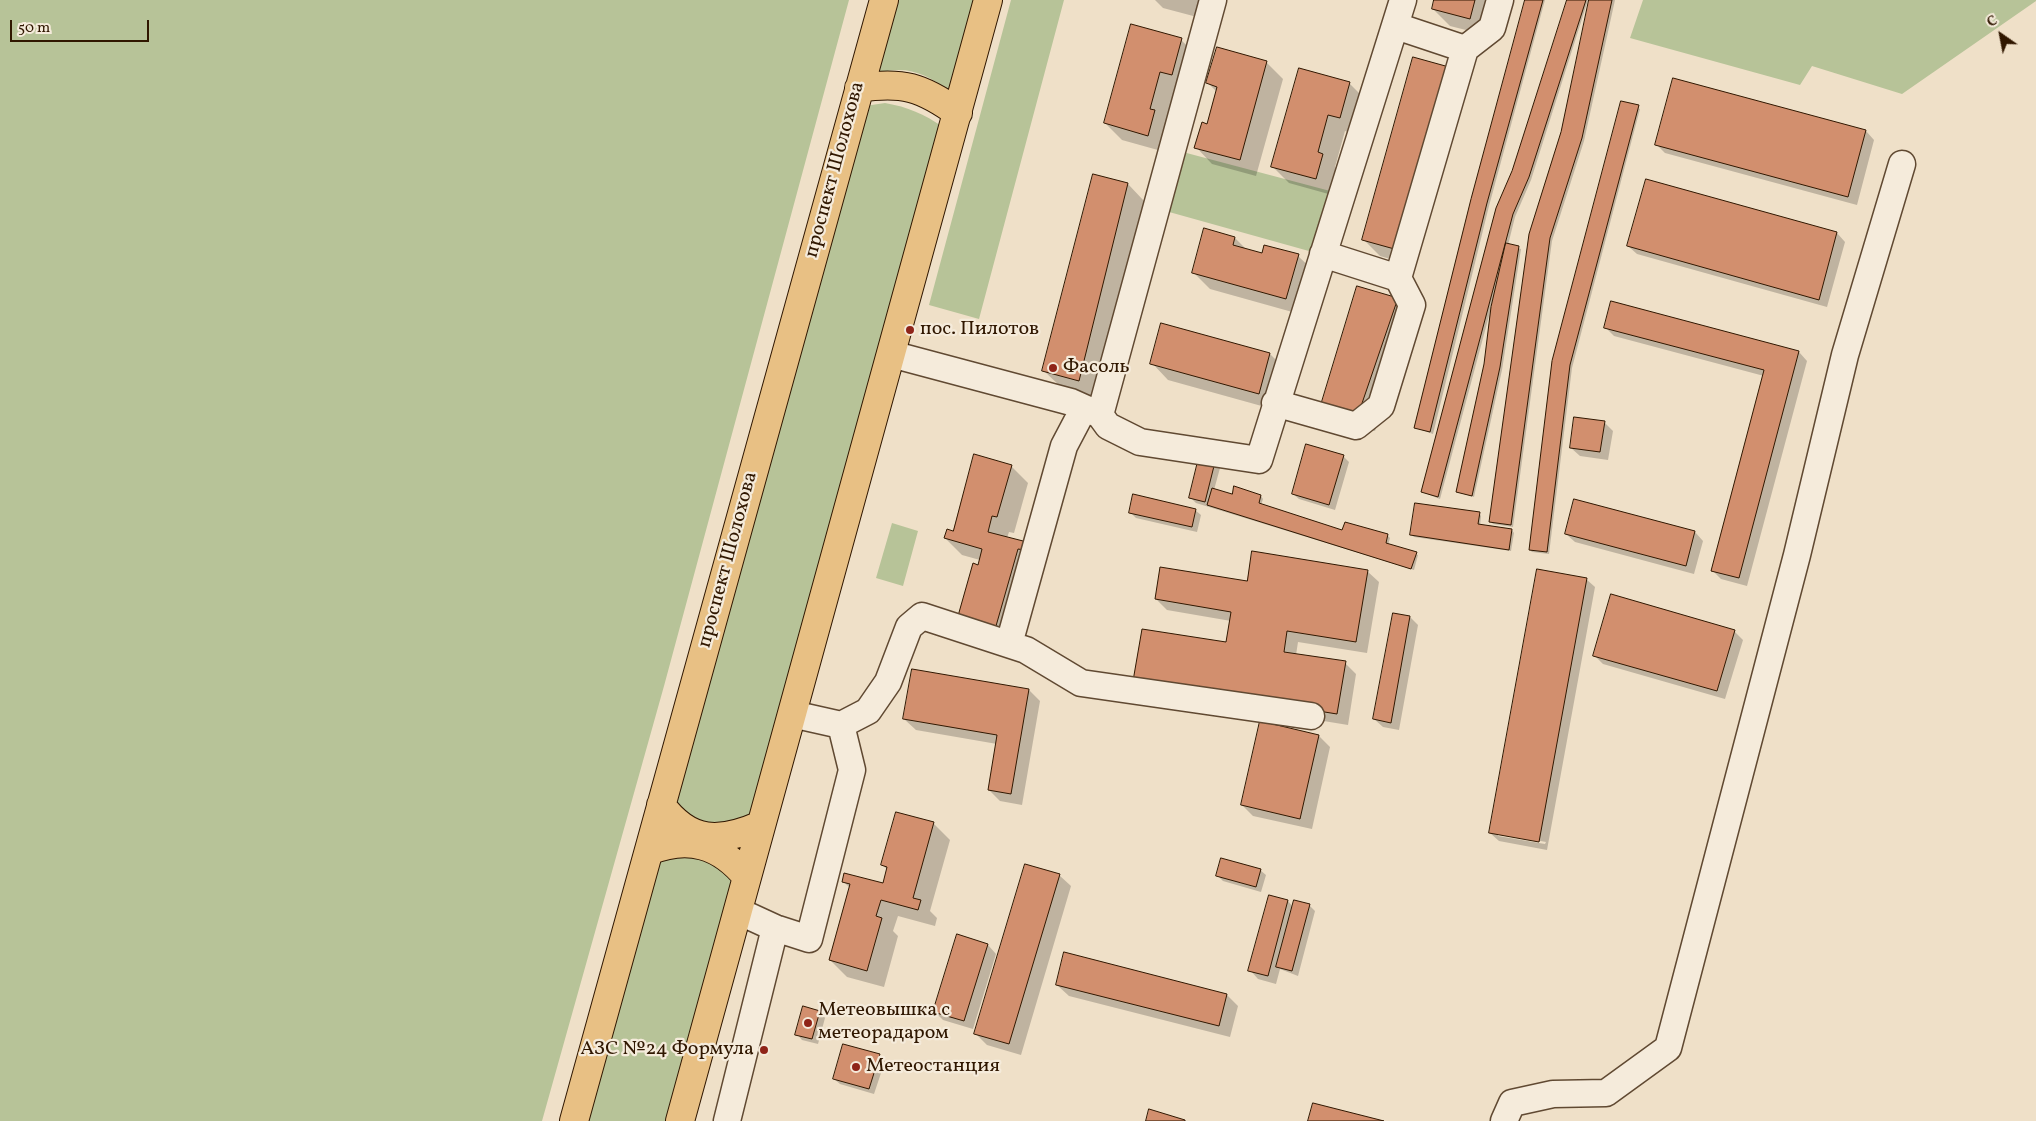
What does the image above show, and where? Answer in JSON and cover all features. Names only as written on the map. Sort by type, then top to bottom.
[{"type":"main road","name":"проспект Шолохова","points":[[574,1121],[858,88],[884,0]]},
{"type":"main road","points":[[680,1121],[988,0]]},
{"type":"main road","points":[[858,88],[879,85],[907,86],[922,90],[958,113]]},
{"type":"main road","points":[[662,804],[673,821],[695,834],[716,838],[740,834],[762,825]]},
{"type":"main road","points":[[649,851],[668,844],[693,844],[714,849],[734,862],[747,877]]},
{"type":"lane","points":[[1008,644],[1064,446],[1092,411],[1213,0]]},
{"type":"lane","points":[[891,354],[1071,402],[1092,411],[1108,426],[1140,442],[1259,460],[1275,403],[1403,0]]},
{"type":"lane","points":[[1275,403],[1356,426],[1381,406],[1412,305],[1398,278],[1465,49],[1492,28],[1500,0]]},
{"type":"lane","points":[[1396,26],[1465,49]]},
{"type":"lane","points":[[1504,1121],[1512,1103],[1553,1094],[1606,1093],[1668,1048],[1795,564],[1845,355],[1902,164]]},
{"type":"lane","points":[[1323,254],[1398,278]]},
{"type":"lane","points":[[792,714],[840,726],[868,711],[888,682],[909,627],[922,616],[1026,650],[1081,683],[1311,716]]},
{"type":"lane","points":[[738,911],[775,928],[809,939],[852,770],[840,726]]},
{"type":"lane","points":[[727,1121],[775,928]]},
{"type":"green space","points":[[0,0],[849,0],[664,686],[542,1121],[0,1121]]},
{"type":"green space","points":[[898,0],[974,0],[950,91],[924,75],[907,70],[877,73]]},
{"type":"green space","points":[[1011,0],[1064,0],[979,319],[929,305]]},
{"type":"green space","points":[[1643,0],[2036,1],[1902,94],[1812,66],[1800,85],[1630,38]]},
{"type":"green space","points":[[885,103],[916,112],[943,127],[754,817],[739,824],[698,824],[672,803],[865,106]]},
{"type":"green space","points":[[1179,151],[1334,192],[1316,253],[1162,210]]},
{"type":"green space","points":[[892,523],[918,531],[903,586],[876,578]]},
{"type":"green space","points":[[692,852],[737,878],[670,1121],[585,1121],[658,857]]},
{"type":"building","points":[[1434,0],[1475,0],[1470,19],[1432,9]]},
{"type":"building","points":[[1525,0],[1543,0],[1487,203],[1430,432],[1414,428],[1471,199]]},
{"type":"building","points":[[1567,0],[1586,0],[1529,177],[1513,214],[1438,497],[1421,492],[1496,208],[1512,171]]},
{"type":"building","points":[[1589,0],[1612,0],[1582,138],[1550,238],[1511,525],[1489,522],[1529,234],[1561,132]]},
{"type":"building","points":[[1131,24],[1182,38],[1172,75],[1160,72],[1150,109],[1155,110],[1148,136],[1104,123]]},
{"type":"building","points":[[1217,47],[1267,61],[1240,160],[1194,148],[1202,122],[1207,124],[1217,87],[1206,83]]},
{"type":"building","points":[[1413,57],[1449,67],[1398,250],[1362,240]]},
{"type":"building","points":[[1299,68],[1350,82],[1340,118],[1328,115],[1318,152],[1323,154],[1316,179],[1271,167]]},
{"type":"building","points":[[1673,78],[1866,130],[1848,197],[1655,145]]},
{"type":"building","points":[[1621,101],[1639,105],[1570,365],[1547,552],[1529,550],[1552,361]]},
{"type":"building","points":[[1093,174],[1128,183],[1079,381],[1042,371]]},
{"type":"building","points":[[1646,179],[1837,232],[1819,300],[1627,246]]},
{"type":"building","points":[[1204,228],[1235,237],[1233,245],[1262,253],[1264,245],[1299,254],[1286,299],[1192,273]]},
{"type":"building","points":[[1506,243],[1519,246],[1500,367],[1472,496],[1456,492],[1484,364],[1491,307]]},
{"type":"building","points":[[1357,286],[1398,298],[1358,415],[1321,405]]},
{"type":"building","points":[[1611,301],[1799,351],[1739,578],[1711,571],[1764,370],[1604,328]]},
{"type":"building","points":[[1161,323],[1270,353],[1259,394],[1150,364]]},
{"type":"building","points":[[1574,417],[1605,421],[1600,452],[1570,448]]},
{"type":"building","points":[[1306,444],[1344,455],[1329,505],[1292,494]]},
{"type":"building","points":[[974,454],[1012,465],[997,517],[992,516],[988,532],[1027,542],[1024,550],[1018,549],[996,626],[958,616],[973,563],[978,565],[982,549],[944,538],[947,529],[953,531]]},
{"type":"building","points":[[1199,457],[1215,462],[1205,502],[1189,498]]},
{"type":"building","points":[[1234,486],[1261,495],[1259,503],[1342,530],[1345,522],[1388,534],[1386,543],[1417,552],[1411,569],[1207,505],[1212,488],[1232,494]]},
{"type":"building","points":[[1133,494],[1196,509],[1192,527],[1129,513]]},
{"type":"building","points":[[1574,499],[1695,531],[1686,566],[1565,534]]},
{"type":"building","points":[[1415,503],[1480,512],[1478,524],[1512,529],[1509,550],[1410,535]]},
{"type":"building","points":[[1252,551],[1368,570],[1356,642],[1287,631],[1284,652],[1346,661],[1337,714],[1133,681],[1142,629],[1226,642],[1231,612],[1155,599],[1160,567],[1247,581]]},
{"type":"building","points":[[1537,569],[1587,578],[1539,842],[1489,833]]},
{"type":"building","points":[[1611,594],[1735,630],[1717,691],[1593,656]]},
{"type":"building","points":[[1393,613],[1410,616],[1391,723],[1373,719]]},
{"type":"building","points":[[912,669],[1029,689],[1011,794],[988,790],[997,735],[903,719]]},
{"type":"building","points":[[1260,721],[1319,735],[1300,819],[1241,805]]},
{"type":"building","points":[[896,812],[934,822],[913,898],[921,900],[918,910],[881,900],[876,916],[882,918],[867,971],[829,960],[850,884],[842,882],[844,873],[883,883],[887,867],[881,865]]},
{"type":"building","points":[[1221,858],[1261,869],[1256,887],[1216,876]]},
{"type":"building","points":[[1025,864],[1060,874],[1009,1044],[974,1034]]},
{"type":"building","points":[[1269,895],[1288,900],[1268,976],[1248,971]]},
{"type":"building","points":[[1294,900],[1310,904],[1292,971],[1276,967]]},
{"type":"building","points":[[957,934],[988,944],[964,1021],[933,1012]]},
{"type":"building","points":[[1064,952],[1227,994],[1219,1026],[1056,985]]},
{"type":"building","name":"Метеовышка с метеорадаром","points":[[803,1006],[820,1011],[812,1039],[795,1035]]},
{"type":"building","name":"Метеостанция","points":[[843,1044],[880,1054],[869,1089],[833,1079]]},
{"type":"building","points":[[1313,1103],[1384,1121],[1308,1121]]},
{"type":"building","points":[[1149,1109],[1185,1120],[1185,1121],[1146,1121]]},
{"type":"place","name":"пос. Пилотов","points":[[910,330]]},
{"type":"place","name":"Фасоль","points":[[1053,368]]},
{"type":"place","name":"Метеовышка с метеорадаром","points":[[808,1023]]},
{"type":"place","name":"АЗС №24 Формула","points":[[764,1050]]},
{"type":"place","name":"Метеостанция","points":[[856,1067]]}]
